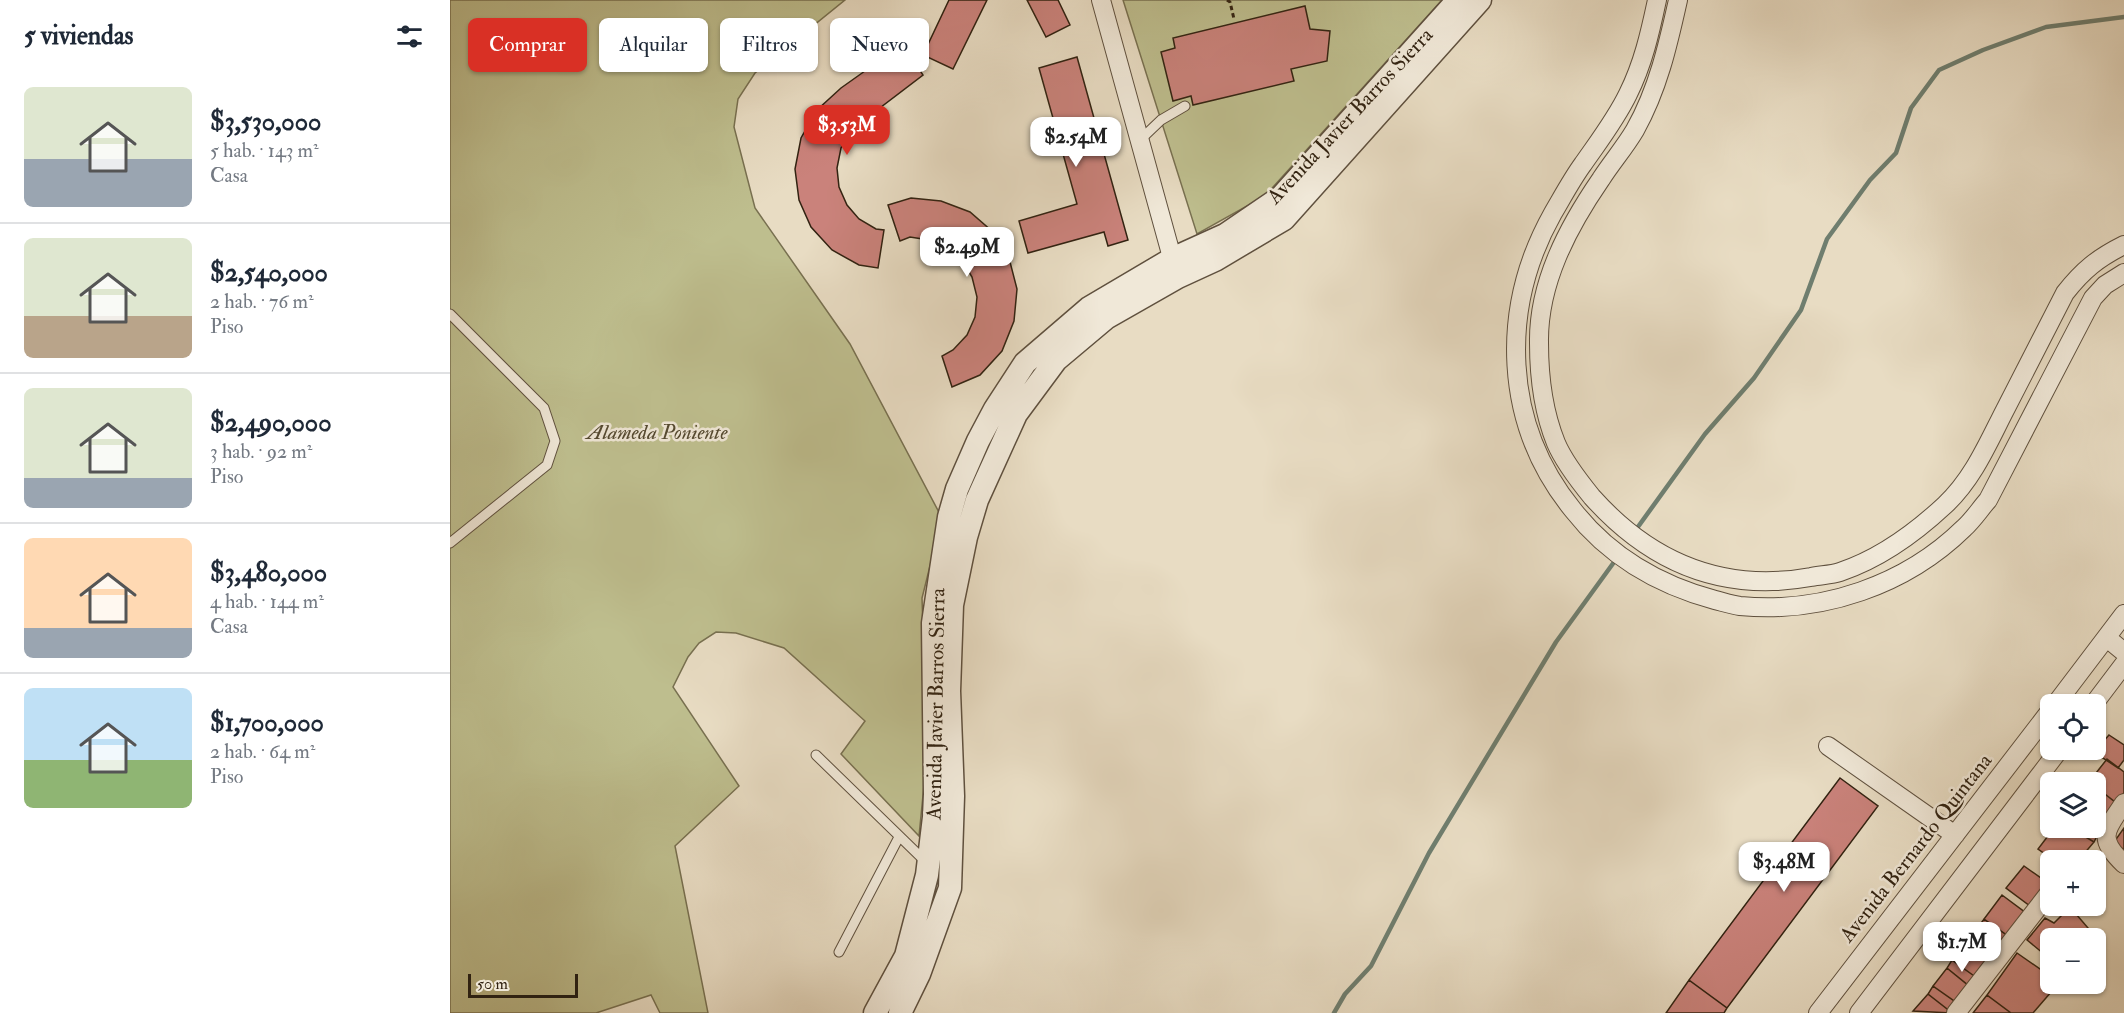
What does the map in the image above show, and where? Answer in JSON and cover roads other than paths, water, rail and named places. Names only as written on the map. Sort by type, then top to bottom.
[{"type":"street","points":[[1101,0],[1175,268]]},
{"type":"street","name":"Avenida Javier Barros Sierra","points":[[900,1013],[919,974],[950,888],[953,796],[949,691],[952,605],[966,537],[977,500],[1016,414],[1056,360],[1106,318],[1175,268],[1281,197],[1458,0]]},
{"type":"street","name":"Avenida Javier Barros Sierra","points":[[875,1013],[906,956],[928,864],[935,794],[933,623],[943,552],[957,489],[995,409],[1025,363],[1089,308],[1175,268],[1215,260],[1284,219],[1480,0]]},
{"type":"street","points":[[1427,60],[1496,0]]},
{"type":"street","points":[[1657,0],[1643,61],[1614,120],[1581,166],[1551,216],[1531,262],[1515,340],[1516,376],[1521,405],[1535,451],[1558,492],[1590,532],[1639,570],[1687,592],[1738,606],[1787,608],[1844,598],[1902,574],[1938,550],[1964,528],[1988,500],[2093,298],[2105,285],[2124,273]]},
{"type":"street","points":[[1678,0],[1665,60],[1635,130],[1574,221],[1557,255],[1541,305],[1539,339],[1544,404],[1557,445],[1580,483],[1607,513],[1647,547],[1693,569],[1739,581],[1786,581],[1839,572],[1886,551],[1946,504],[1967,481],[2066,293],[2081,272],[2104,255],[2124,246]]},
{"type":"street","points":[[2064,694],[2124,614]]},
{"type":"street","points":[[2107,638],[2124,652]]},
{"type":"street","points":[[2101,694],[2124,664]]},
{"type":"street","name":"Avenida Bernardo Quintana","points":[[1818,1013],[2040,724]]},
{"type":"street","points":[[1828,746],[1955,835]]},
{"type":"street","points":[[1859,1013],[2051,760]]},
{"type":"street","points":[[2124,803],[2106,830],[2110,849],[2124,864]]},
{"type":"street","points":[[1956,1013],[2040,904]]},
{"type":"lane","points":[[1140,140],[1161,120],[1185,106]]},
{"type":"lane","points":[[450,314],[544,408],[555,441],[547,465],[450,543]]},
{"type":"lane","points":[[816,755],[928,864]]},
{"type":"lane","points":[[839,952],[900,837]]},
{"type":"waterway","points":[[1635,531],[1705,434],[1754,378],[1801,310],[1827,239],[1870,180],[1896,153],[1911,108],[1939,70],[1983,50],[2046,27],[2124,17]]},
{"type":"waterway","points":[[1334,1013],[1345,994],[1371,966],[1429,853],[1556,642],[1617,558]]},
{"type":"park label","name":"Alameda Poniente","points":[[657,432]]}]
